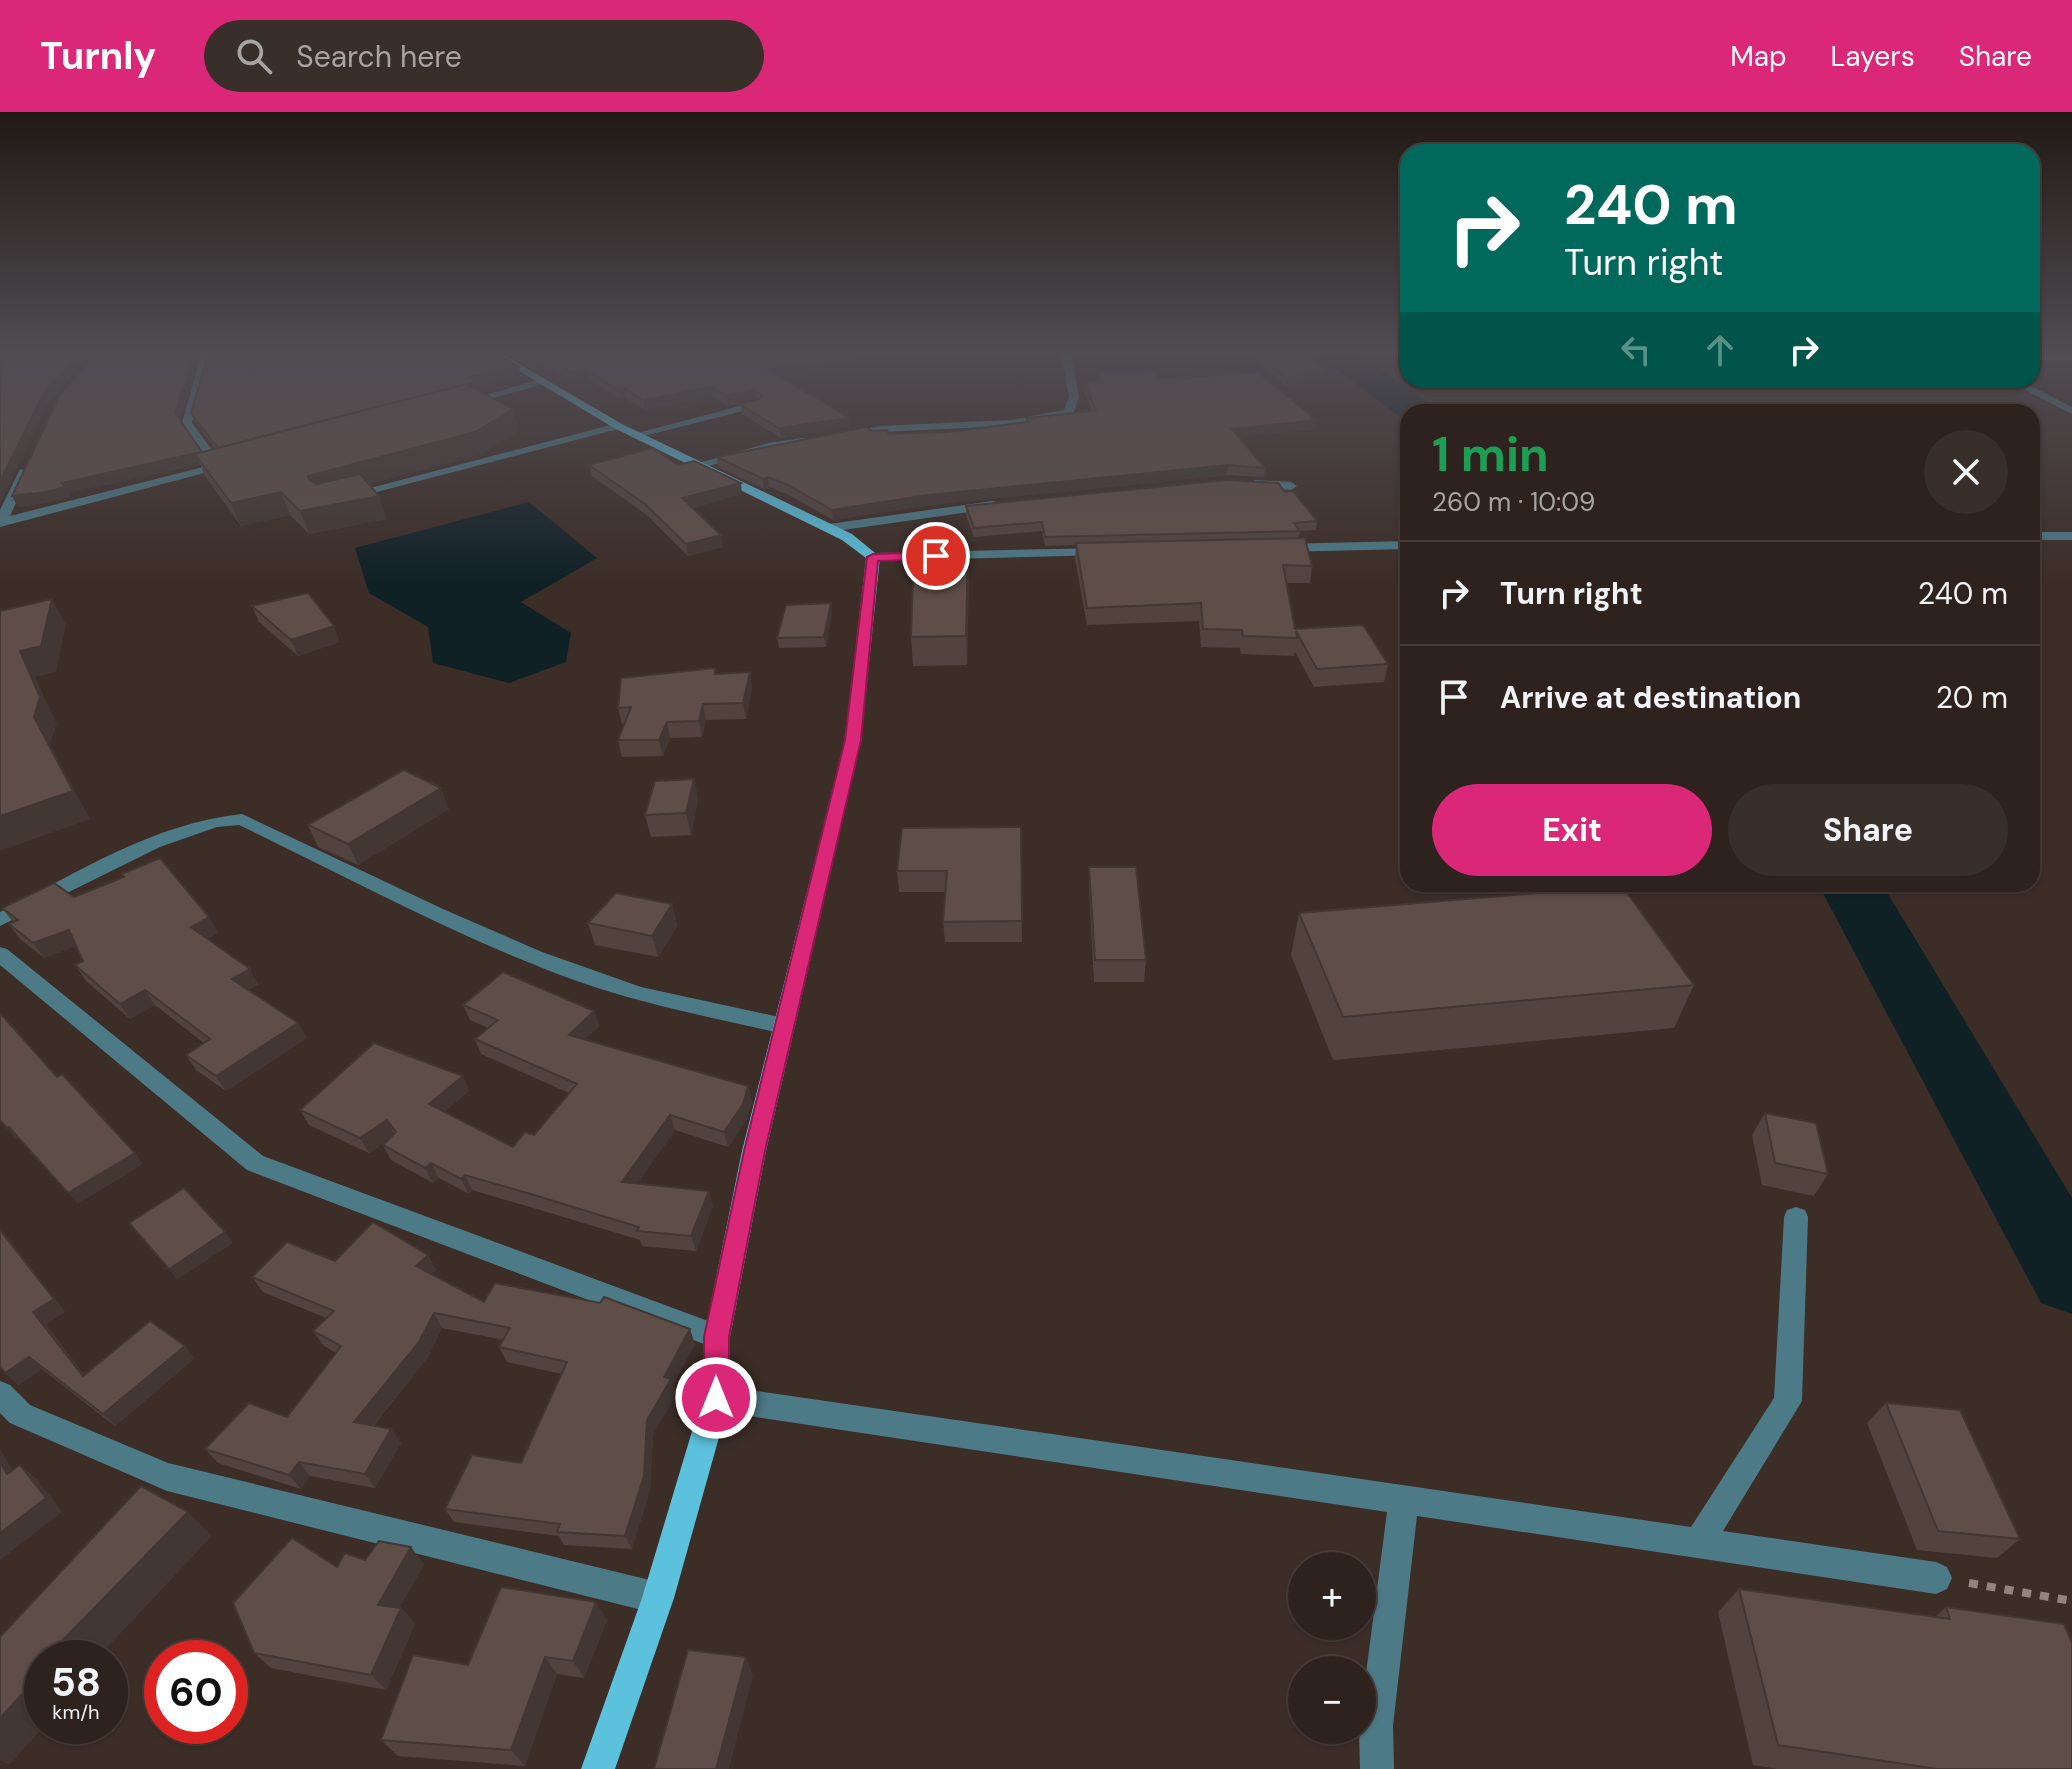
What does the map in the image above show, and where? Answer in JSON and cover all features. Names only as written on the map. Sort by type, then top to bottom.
[{"type":"main road","points":[[598,1769],[658,1598],[716,1398],[717,1337],[754,1151],[853,740],[873,557],[847,537],[624,428]]},
{"type":"street","points":[[191,428],[218,466]]},
{"type":"street","points":[[338,497],[636,428]]},
{"type":"street","points":[[838,436],[894,428]]},
{"type":"street","points":[[698,465],[768,446],[810,440]]},
{"type":"street","points":[[0,522],[32,455]]},
{"type":"street","points":[[0,522],[233,462]]},
{"type":"street","points":[[1240,483],[1291,486]]},
{"type":"street","points":[[829,528],[929,512],[1007,504]]},
{"type":"street","points":[[2040,536],[2072,536]]},
{"type":"street","points":[[1266,548],[1400,545]]},
{"type":"street","points":[[873,557],[1109,552]]},
{"type":"street","points":[[0,920],[187,830],[225,818],[242,819],[421,909],[523,952],[636,993],[784,1026]]},
{"type":"street","points":[[0,954],[255,1163],[717,1337]]},
{"type":"street","points":[[1698,1543],[1788,1401],[1796,1217]]},
{"type":"street","points":[[0,1394],[20,1414],[167,1477],[658,1598]]},
{"type":"street","points":[[716,1398],[1936,1578]]},
{"type":"street","points":[[1377,1769],[1376,1726],[1404,1499]]},
{"type":"path","points":[[1936,1578],[2072,1601]]},
{"type":"shaded area","points":[[529,502],[597,558],[521,602],[571,633],[566,662],[509,683],[433,663],[428,627],[369,593],[355,548]]},
{"type":"building","points":[[0,428],[26,428],[0,481]]},
{"type":"building","points":[[44,428],[186,428],[202,452],[62,483],[65,487],[46,492],[12,496]]},
{"type":"building","points":[[203,428],[295,428],[218,448]]},
{"type":"building","points":[[294,428],[481,428],[308,476],[317,484],[360,474],[379,496],[300,511],[281,492],[231,503],[195,454]]},
{"type":"building","points":[[859,428],[887,430],[889,434],[978,428],[1238,428],[1232,429],[1265,468],[1228,465],[928,495],[832,510],[788,485],[768,477],[763,479],[717,457]]},
{"type":"building","points":[[653,448],[678,465],[694,461],[741,483],[682,498],[721,535],[686,544],[645,504],[589,465]]},
{"type":"building","points":[[1228,480],[1278,483],[1285,492],[1293,491],[1317,521],[1294,523],[1300,531],[1045,537],[1042,522],[974,528],[966,506]]},
{"type":"building","points":[[1305,538],[1312,566],[1283,565],[1295,629],[1363,625],[1388,664],[1317,669],[1296,631],[1297,638],[1243,636],[1242,630],[1203,629],[1201,603],[1087,608],[1076,543]]},
{"type":"building","points":[[968,544],[966,636],[911,637],[914,548]]},
{"type":"building","points":[[308,593],[334,626],[291,640],[252,606]]},
{"type":"building","points":[[52,599],[41,646],[20,651],[40,697],[34,717],[73,791],[0,816],[0,611]]},
{"type":"building","points":[[831,603],[824,637],[777,638],[786,605]]},
{"type":"building","points":[[715,668],[715,674],[750,672],[743,703],[703,704],[699,721],[667,722],[659,740],[618,740],[631,707],[618,708],[621,678]]},
{"type":"building","points":[[404,770],[441,788],[348,844],[308,825]]},
{"type":"building","points":[[694,779],[686,813],[645,815],[655,781]]},
{"type":"building","points":[[1021,827],[1022,921],[943,922],[947,871],[897,871],[902,828]]},
{"type":"building","points":[[160,858],[209,917],[191,927],[250,969],[232,979],[298,1023],[216,1076],[186,1055],[210,1039],[145,990],[120,1004],[75,965],[83,961],[69,930],[33,943],[9,924],[18,920],[2,908],[54,883],[74,897],[124,877],[122,874]]},
{"type":"building","points":[[1089,867],[1136,867],[1146,960],[1095,960]]},
{"type":"building","points":[[1550,892],[1626,892],[1694,985],[1343,1017],[1299,913]]},
{"type":"building","points":[[616,893],[672,904],[652,936],[588,923]]},
{"type":"building","points":[[503,972],[594,1011],[569,1035],[748,1086],[743,1104],[724,1132],[670,1115],[622,1182],[709,1191],[691,1236],[637,1231],[639,1227],[534,1195],[465,1175],[461,1179],[431,1163],[425,1168],[383,1145],[396,1132],[387,1120],[360,1138],[300,1110],[374,1043],[463,1076],[429,1104],[513,1147],[525,1132],[534,1135],[577,1084],[475,1039],[498,1020],[463,1005]]},
{"type":"building","points":[[0,1013],[57,1077],[62,1074],[135,1153],[68,1193],[0,1120]]},
{"type":"building","points":[[1765,1113],[1816,1123],[1828,1174],[1775,1163]]},
{"type":"building","points":[[184,1188],[225,1232],[169,1269],[129,1223]]},
{"type":"building","points":[[373,1222],[428,1255],[416,1266],[484,1302],[495,1283],[600,1303],[604,1297],[690,1329],[664,1377],[671,1379],[647,1420],[644,1476],[625,1536],[557,1532],[560,1524],[445,1509],[472,1455],[521,1463],[567,1362],[499,1347],[510,1328],[434,1313],[419,1342],[354,1422],[391,1429],[365,1474],[299,1462],[289,1475],[205,1449],[249,1403],[287,1417],[341,1346],[313,1331],[334,1311],[252,1277],[287,1242],[335,1261]]},
{"type":"building","points":[[0,1230],[54,1299],[33,1312],[83,1376],[150,1321],[185,1346],[103,1414],[29,1357],[5,1373],[0,1366]]},
{"type":"building","points":[[1886,1403],[1960,1410],[2020,1539],[1938,1531]]},
{"type":"building","points":[[0,1462],[7,1474],[20,1465],[46,1498],[0,1533]]},
{"type":"building","points":[[141,1486],[188,1512],[63,1640],[24,1640],[24,1692],[0,1718],[0,1637]]},
{"type":"building","points":[[292,1538],[337,1567],[345,1553],[365,1560],[379,1541],[411,1547],[378,1605],[401,1608],[371,1675],[254,1653],[233,1603]]},
{"type":"building","points":[[501,1587],[596,1602],[573,1661],[545,1657],[511,1750],[381,1740],[413,1655],[468,1665]]},
{"type":"building","points":[[1739,1589],[1950,1619],[1946,1607],[2064,1624],[2072,1643],[2072,1769],[1937,1769],[1778,1745]]},
{"type":"building","points":[[688,1650],[746,1657],[716,1769],[654,1769]]},
{"type":"waterway","points":[[1855,892],[2072,1276]]},
{"type":"route","points":[[716,1398],[717,1337],[754,1151],[853,740],[873,557],[936,556]]}]
